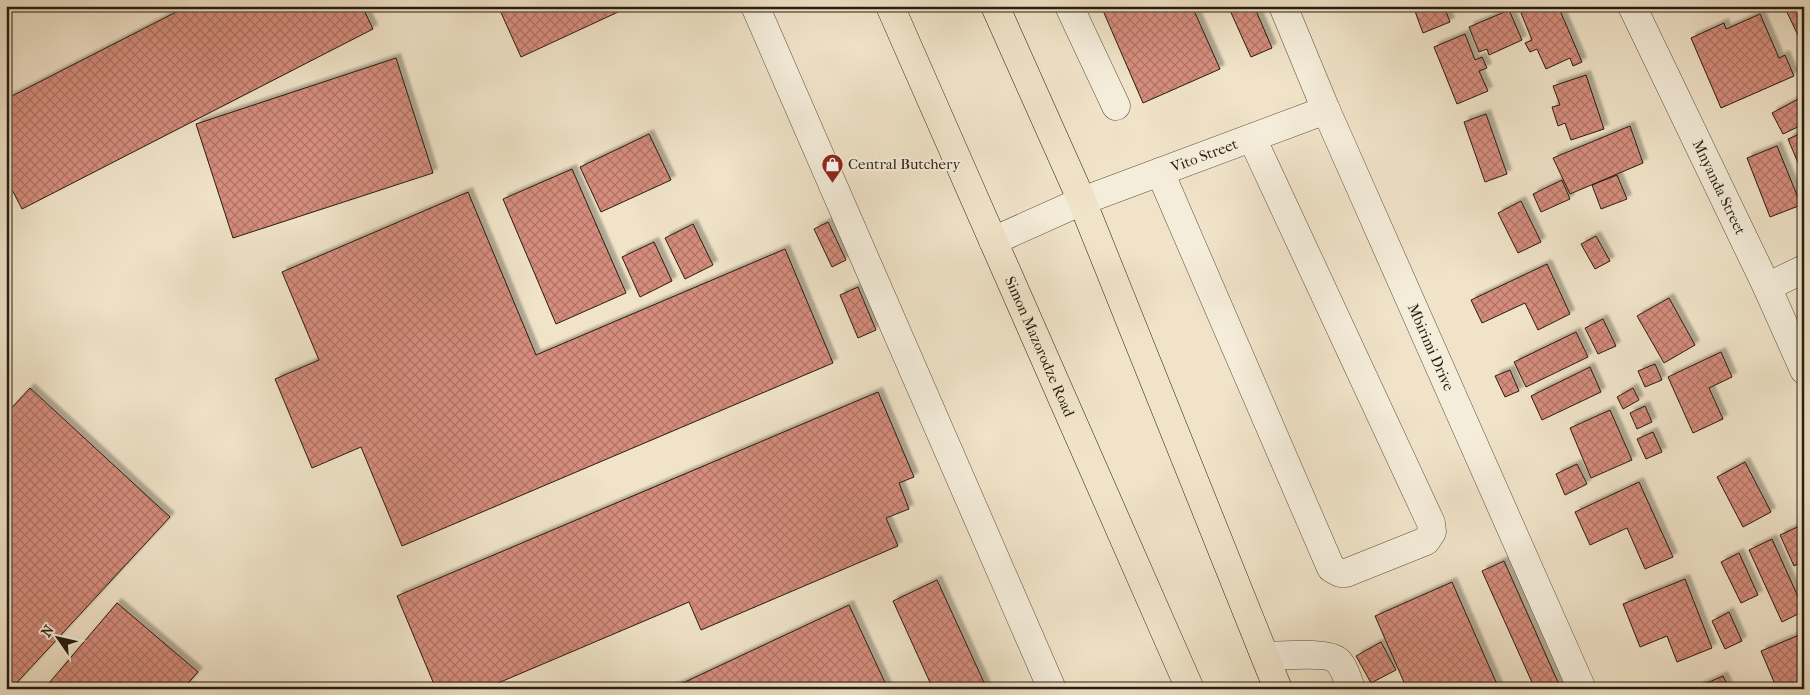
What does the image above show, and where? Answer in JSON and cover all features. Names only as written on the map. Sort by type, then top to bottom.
[{"type":"highway","name":"Simon Mazorodze Road","points":[[890,6],[1190,689]]},
{"type":"highway","points":[[994,6],[1082,201],[1278,689]]},
{"type":"street","points":[[756,6],[1052,689]]},
{"type":"street","points":[[1069,6],[1116,106]]},
{"type":"street","name":"Mbirimi Drive","points":[[1283,6],[1326,110],[1582,689]]},
{"type":"street","name":"Mnyanda Street","points":[[1632,6],[1767,288],[1804,370]]},
{"type":"street","name":"Vito Street","points":[[993,242],[1082,201],[1326,110]]},
{"type":"street","points":[[1160,172],[1331,568],[1340,573],[1346,573],[1426,541],[1432,532],[1431,523],[1252,138]]},
{"type":"street","points":[[1767,288],[1804,269]]},
{"type":"street","points":[[1264,656],[1323,655],[1333,657],[1339,662],[1352,689]]},
{"type":"building","points":[[188,6],[362,6],[373,29],[22,209],[6,178],[6,99]]},
{"type":"building","points":[[498,6],[631,6],[521,57]]},
{"type":"building","points":[[1101,6],[1192,6],[1220,69],[1143,103]]},
{"type":"building","points":[[1228,6],[1254,6],[1272,48],[1251,57]]},
{"type":"building","points":[[1413,6],[1444,6],[1450,22],[1423,33]]},
{"type":"building","points":[[1536,6],[1558,6],[1582,62],[1573,66],[1570,58],[1546,69],[1537,49],[1530,52],[1525,43],[1532,40],[1521,13]]},
{"type":"building","points":[[1784,6],[1804,6],[1804,48]]},
{"type":"building","points":[[1509,10],[1522,40],[1489,55],[1487,49],[1479,52],[1469,27]]},
{"type":"building","points":[[1760,14],[1779,58],[1785,55],[1794,76],[1721,108],[1691,38],[1724,23],[1726,29]]},
{"type":"building","points":[[1465,34],[1475,60],[1482,57],[1487,68],[1479,71],[1488,91],[1457,104],[1434,47]]},
{"type":"building","points":[[396,58],[433,173],[233,238],[196,124]]},
{"type":"building","points":[[1586,75],[1604,129],[1571,140],[1565,123],[1558,126],[1552,107],[1560,105],[1553,86]]},
{"type":"building","points":[[1804,96],[1804,124],[1783,134],[1772,113]]},
{"type":"building","points":[[1486,114],[1507,174],[1485,182],[1464,122]]},
{"type":"building","points":[[1630,126],[1643,163],[1570,194],[1553,158]]},
{"type":"building","points":[[1804,132],[1804,177],[1788,139]]},
{"type":"building","points":[[649,134],[671,180],[601,212],[580,167]]},
{"type":"building","points":[[1777,146],[1801,205],[1770,217],[1747,158]]},
{"type":"building","points":[[572,169],[626,293],[556,324],[503,199]]},
{"type":"building","points":[[1617,175],[1627,199],[1601,209],[1592,185]]},
{"type":"building","points":[[1562,180],[1570,199],[1541,212],[1533,194]]},
{"type":"building","points":[[468,192],[536,355],[785,249],[833,363],[402,546],[361,447],[312,468],[275,379],[319,360],[282,272]]},
{"type":"building","points":[[1521,201],[1541,242],[1518,253],[1498,213]]},
{"type":"building","points":[[828,222],[846,260],[832,267],[814,229]]},
{"type":"building","points":[[693,224],[713,265],[685,279],[665,238]]},
{"type":"building","points":[[1596,236],[1610,261],[1595,269],[1581,244]]},
{"type":"building","points":[[654,242],[672,281],[640,297],[622,257]]},
{"type":"building","points":[[1547,264],[1570,314],[1538,330],[1525,303],[1482,323],[1471,300]]},
{"type":"building","points":[[858,287],[876,330],[858,338],[840,295]]},
{"type":"building","points":[[1669,298],[1695,345],[1664,363],[1637,316]]},
{"type":"building","points":[[1603,319],[1616,346],[1598,354],[1585,328]]},
{"type":"building","points":[[1576,332],[1588,357],[1526,387],[1514,362]]},
{"type":"building","points":[[1721,352],[1732,377],[1709,388],[1723,419],[1693,433],[1668,377]]},
{"type":"building","points":[[1655,364],[1662,380],[1645,387],[1638,371]]},
{"type":"building","points":[[1590,367],[1601,392],[1542,420],[1531,396]]},
{"type":"building","points":[[1510,370],[1519,391],[1505,397],[1495,376]]},
{"type":"building","points":[[30,388],[170,517],[11,689],[6,689],[6,414]]},
{"type":"building","points":[[1633,388],[1639,400],[1623,409],[1617,397]]},
{"type":"building","points":[[878,392],[914,477],[899,483],[909,509],[886,518],[898,546],[701,630],[689,602],[484,689],[436,689],[397,596]]},
{"type":"building","points":[[1645,406],[1652,422],[1637,429],[1630,413]]},
{"type":"building","points":[[1610,410],[1632,460],[1591,478],[1570,428]]},
{"type":"building","points":[[1653,432],[1662,452],[1646,459],[1637,439]]},
{"type":"building","points":[[1745,462],[1771,512],[1743,527],[1717,477]]},
{"type":"building","points":[[1577,464],[1587,484],[1565,495],[1556,474]]},
{"type":"building","points":[[1639,482],[1673,557],[1645,569],[1627,528],[1590,545],[1575,512]]},
{"type":"building","points":[[1804,524],[1804,561],[1794,566],[1780,535]]},
{"type":"building","points":[[1772,539],[1804,610],[1782,622],[1749,550]]},
{"type":"building","points":[[1739,553],[1758,595],[1741,603],[1721,562]]},
{"type":"building","points":[[1504,561],[1561,689],[1535,689],[1482,571]]},
{"type":"building","points":[[1685,579],[1712,648],[1677,662],[1667,636],[1640,647],[1623,604]]},
{"type":"building","points":[[937,580],[987,689],[933,689],[893,601]]},
{"type":"building","points":[[1452,582],[1499,689],[1407,689],[1375,616]]},
{"type":"building","points":[[117,603],[198,672],[183,689],[44,689]]},
{"type":"building","points":[[849,605],[888,689],[670,689]]},
{"type":"building","points":[[1729,612],[1742,641],[1725,649],[1712,621]]},
{"type":"building","points":[[1804,633],[1804,689],[1777,689],[1761,651]]},
{"type":"building","points":[[1381,642],[1396,670],[1371,683],[1356,656]]},
{"type":"building","points":[[1723,676],[1729,689],[1698,689],[1698,687]]},
{"type":"place","name":"Central Butchery","points":[[832,183]]}]
